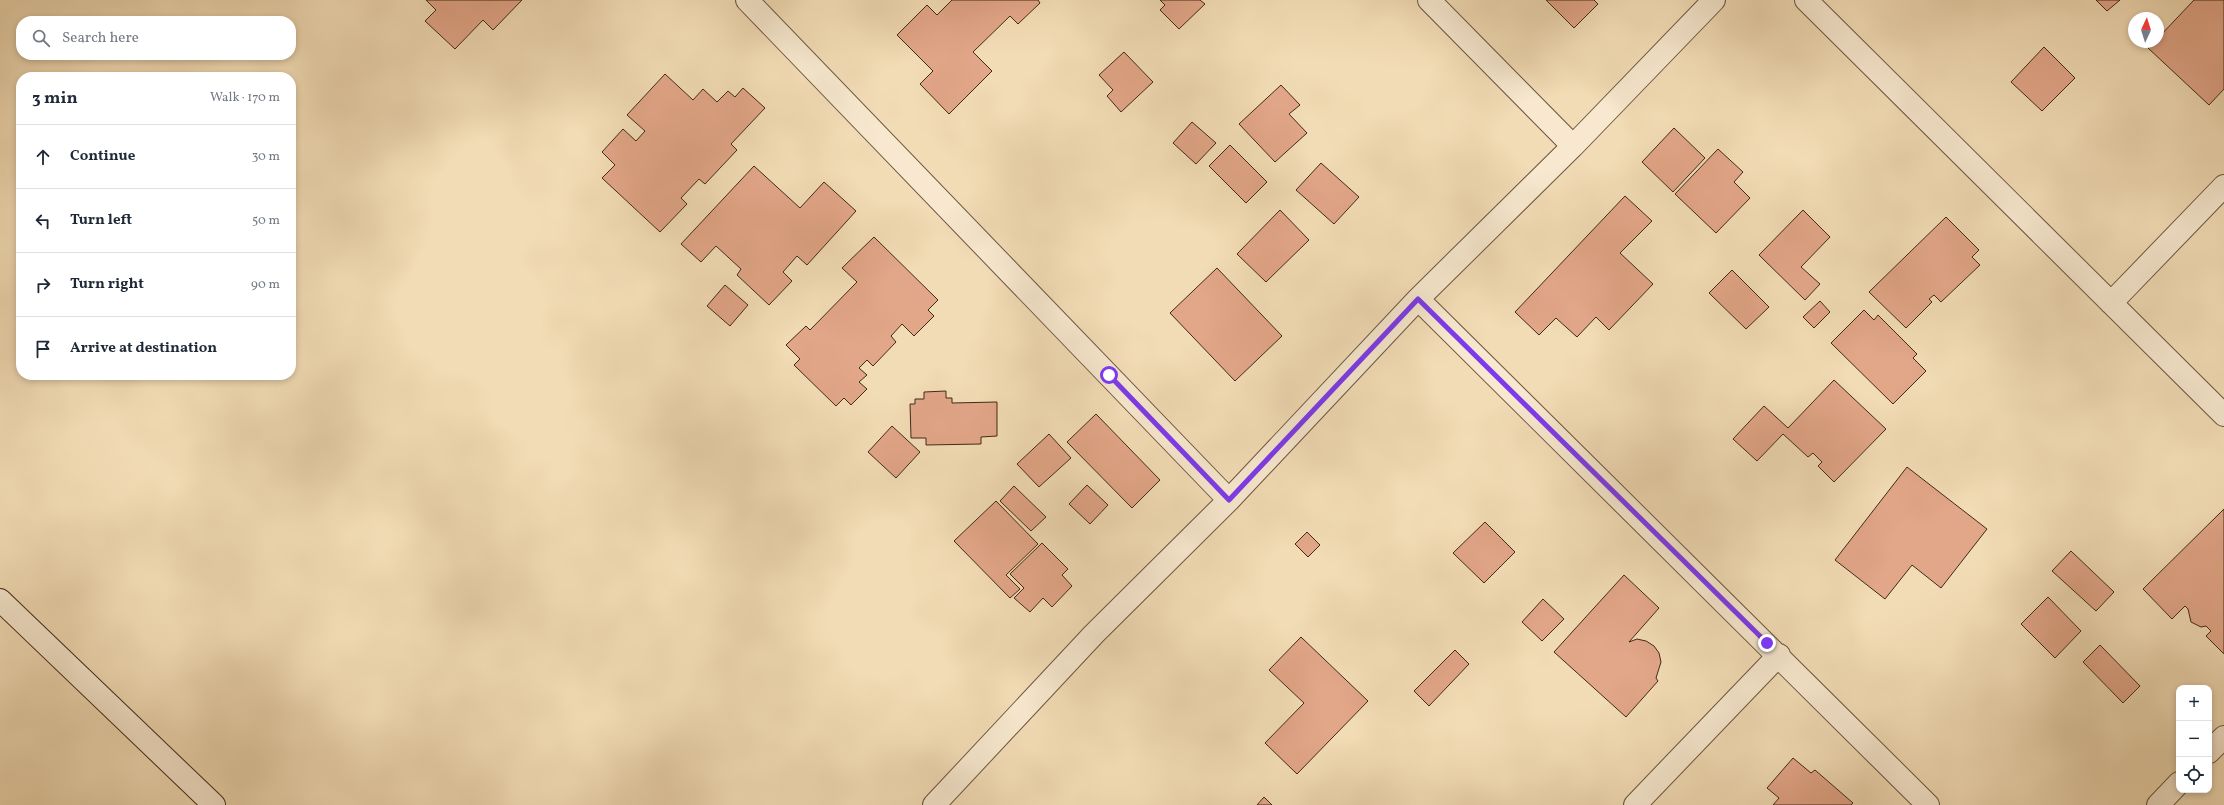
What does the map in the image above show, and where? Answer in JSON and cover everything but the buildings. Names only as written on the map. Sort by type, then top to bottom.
[{"type":"street","points":[[747,0],[1229,500]]},
{"type":"street","points":[[1429,0],[1573,146]]},
{"type":"street","points":[[934,805],[1094,634],[1229,500],[1418,299],[1573,146],[1714,0]]},
{"type":"street","points":[[1806,0],[2224,415]]},
{"type":"street","points":[[2111,303],[2224,186]]},
{"type":"street","points":[[1418,299],[1779,654],[1928,805]]},
{"type":"street","points":[[0,600],[214,805]]},
{"type":"street","points":[[1635,805],[1779,654]]},
{"type":"street","points":[[2212,749],[2224,737]]},
{"type":"street","points":[[2158,805],[2176,786]]},
{"type":"route","points":[[1109,375],[1229,500],[1418,299],[1767,643]]}]
